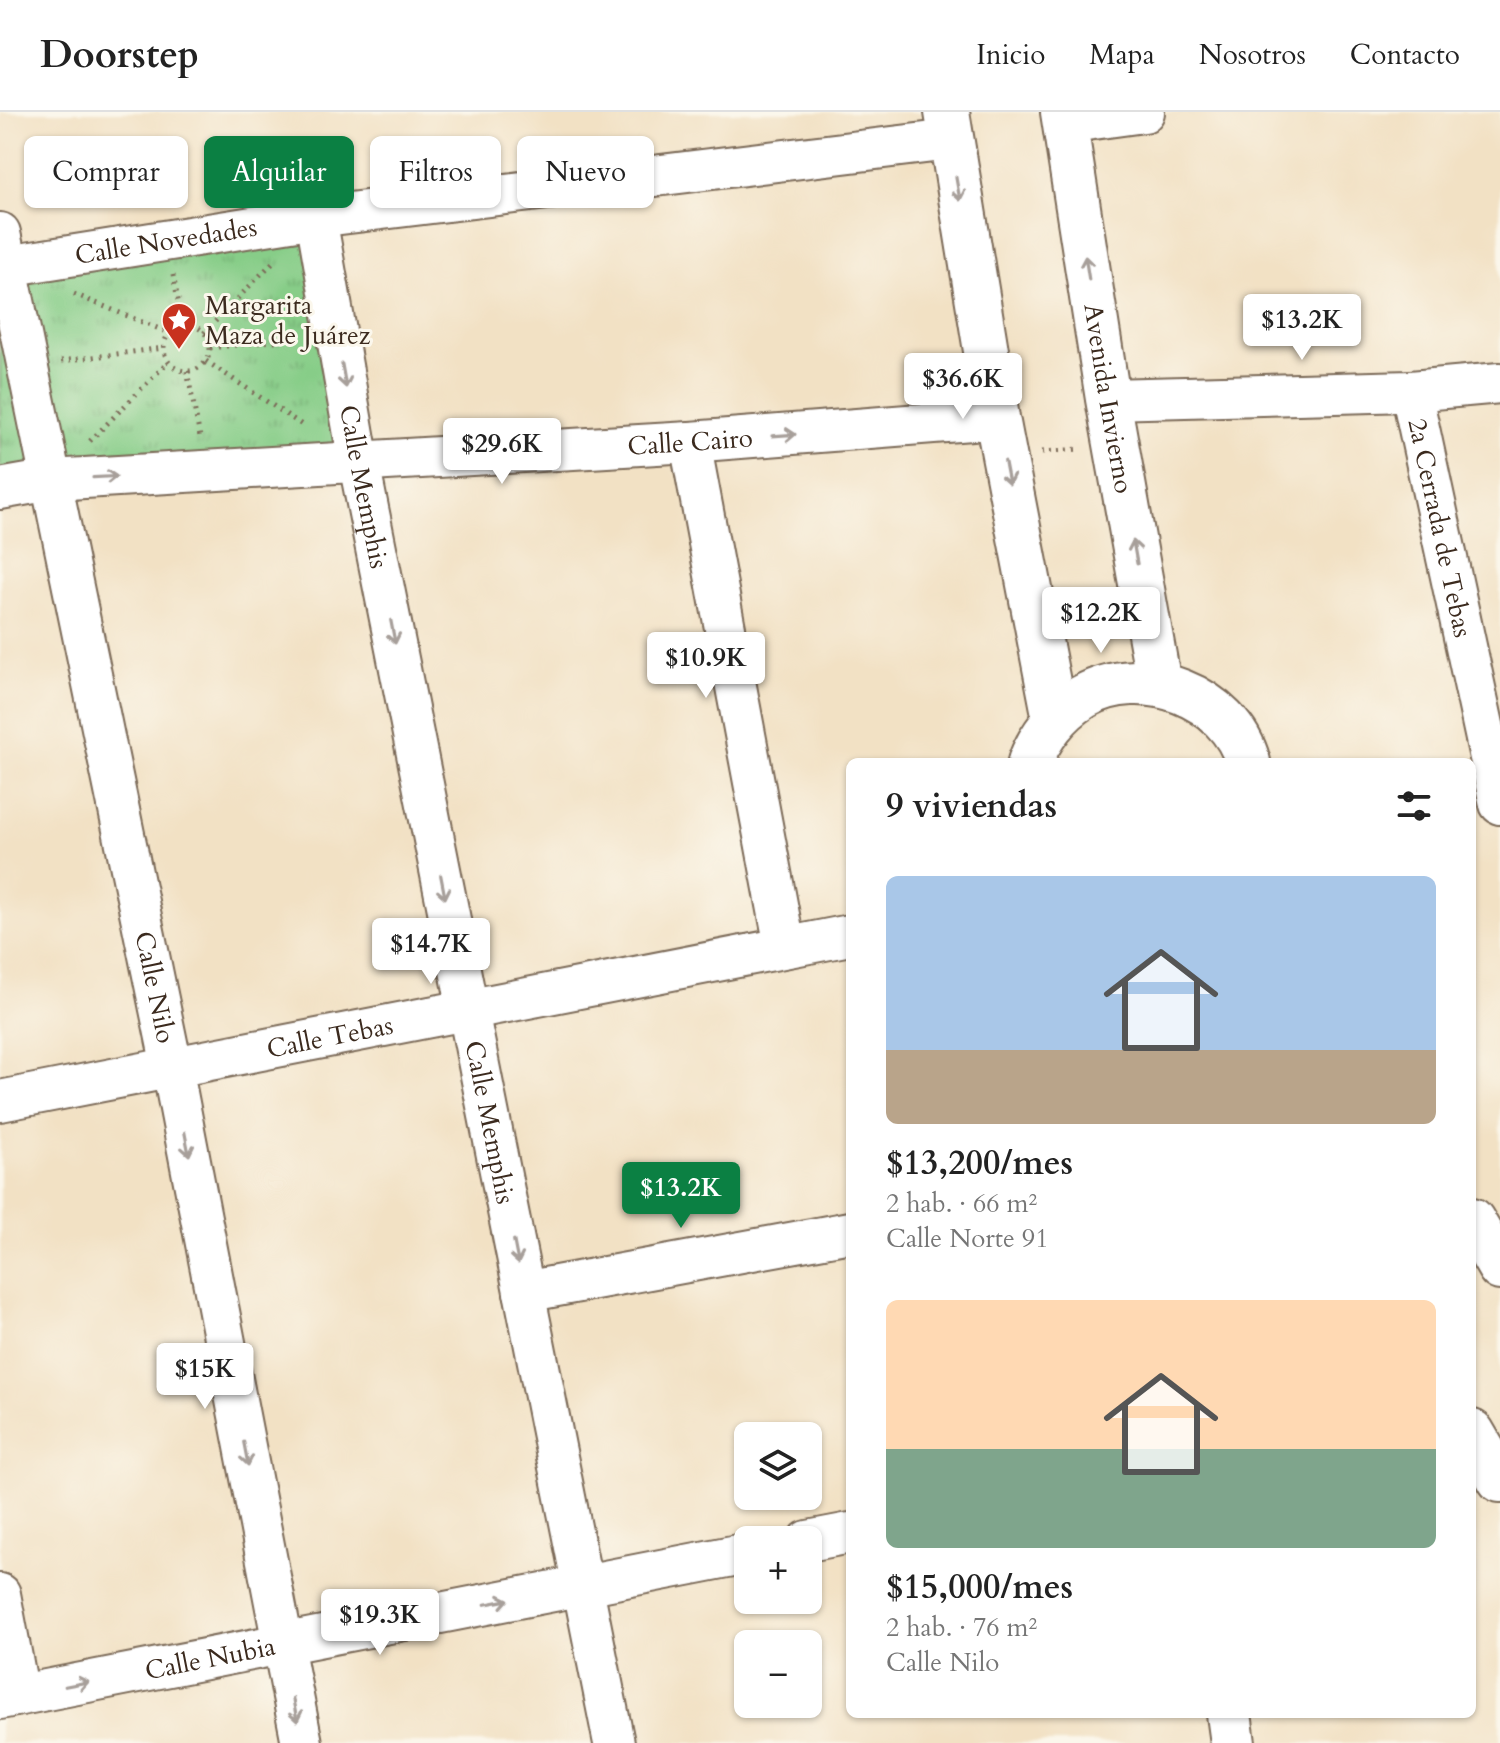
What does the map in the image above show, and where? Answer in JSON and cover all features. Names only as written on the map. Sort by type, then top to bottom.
[{"type":"main road","name":"Avenida Invierno","points":[[1063,118],[1108,399],[1159,684]]},
{"type":"main road","points":[[948,126],[1000,437],[1055,719]]},
{"type":"main road","points":[[1032,758],[1055,719],[1085,696],[1121,684],[1159,684],[1194,696],[1223,718],[1245,749],[1247,758]]},
{"type":"main road","points":[[1476,1227],[1500,1268]]},
{"type":"main road","points":[[1476,1439],[1500,1480]]},
{"type":"main road","points":[[1230,1718],[1233,1743]]},
{"type":"street","points":[[1063,118],[1144,112]]},
{"type":"street","name":"Calle Novedades","points":[[2,255],[316,217],[948,126]]},
{"type":"street","name":"Calle Memphis","points":[[316,217],[359,463],[614,1743]]},
{"type":"street","name":"Calle Nilo","points":[[2,255],[172,1067],[302,1743]]},
{"type":"street","points":[[1108,399],[1411,391],[1500,383]]},
{"type":"street","name":"2a Cerrada de Tebas","points":[[1411,391],[1500,805]]},
{"type":"street","name":"Calle Cairo","points":[[0,489],[51,480],[690,442],[1000,437]]},
{"type":"street","points":[[690,442],[785,947]]},
{"type":"street","points":[[1476,809],[1500,805]]},
{"type":"street","name":"Calle Tebas","points":[[0,1101],[846,936]]},
{"type":"street","points":[[524,1292],[846,1233]]},
{"type":"street","points":[[822,1538],[846,1534]]},
{"type":"street","name":"Calle Nubia","points":[[10,1697],[734,1556]]},
{"type":"street","points":[[0,1594],[10,1697]]},
{"type":"path","points":[[204,333],[281,253]]},
{"type":"path","points":[[171,266],[183,325]]},
{"type":"path","points":[[67,291],[169,333]]},
{"type":"path","points":[[183,325],[191,325],[204,333],[210,348],[206,361],[194,370],[180,370],[168,362],[164,348],[169,333],[183,325]]},
{"type":"path","points":[[210,348],[337,335]]},
{"type":"path","points":[[27,365],[164,348]]},
{"type":"path","points":[[206,361],[317,434]]},
{"type":"path","points":[[85,446],[168,362]]},
{"type":"path","points":[[187,371],[206,471]]},
{"type":"path","points":[[1000,437],[1117,446]]},
{"type":"green space","points":[[306,226],[347,457],[60,473],[17,270]]},
{"type":"green space","points":[[0,273],[44,476],[0,484]]},
{"type":"place","name":"Margarita Maza de Juárez","points":[[179,351]]}]
